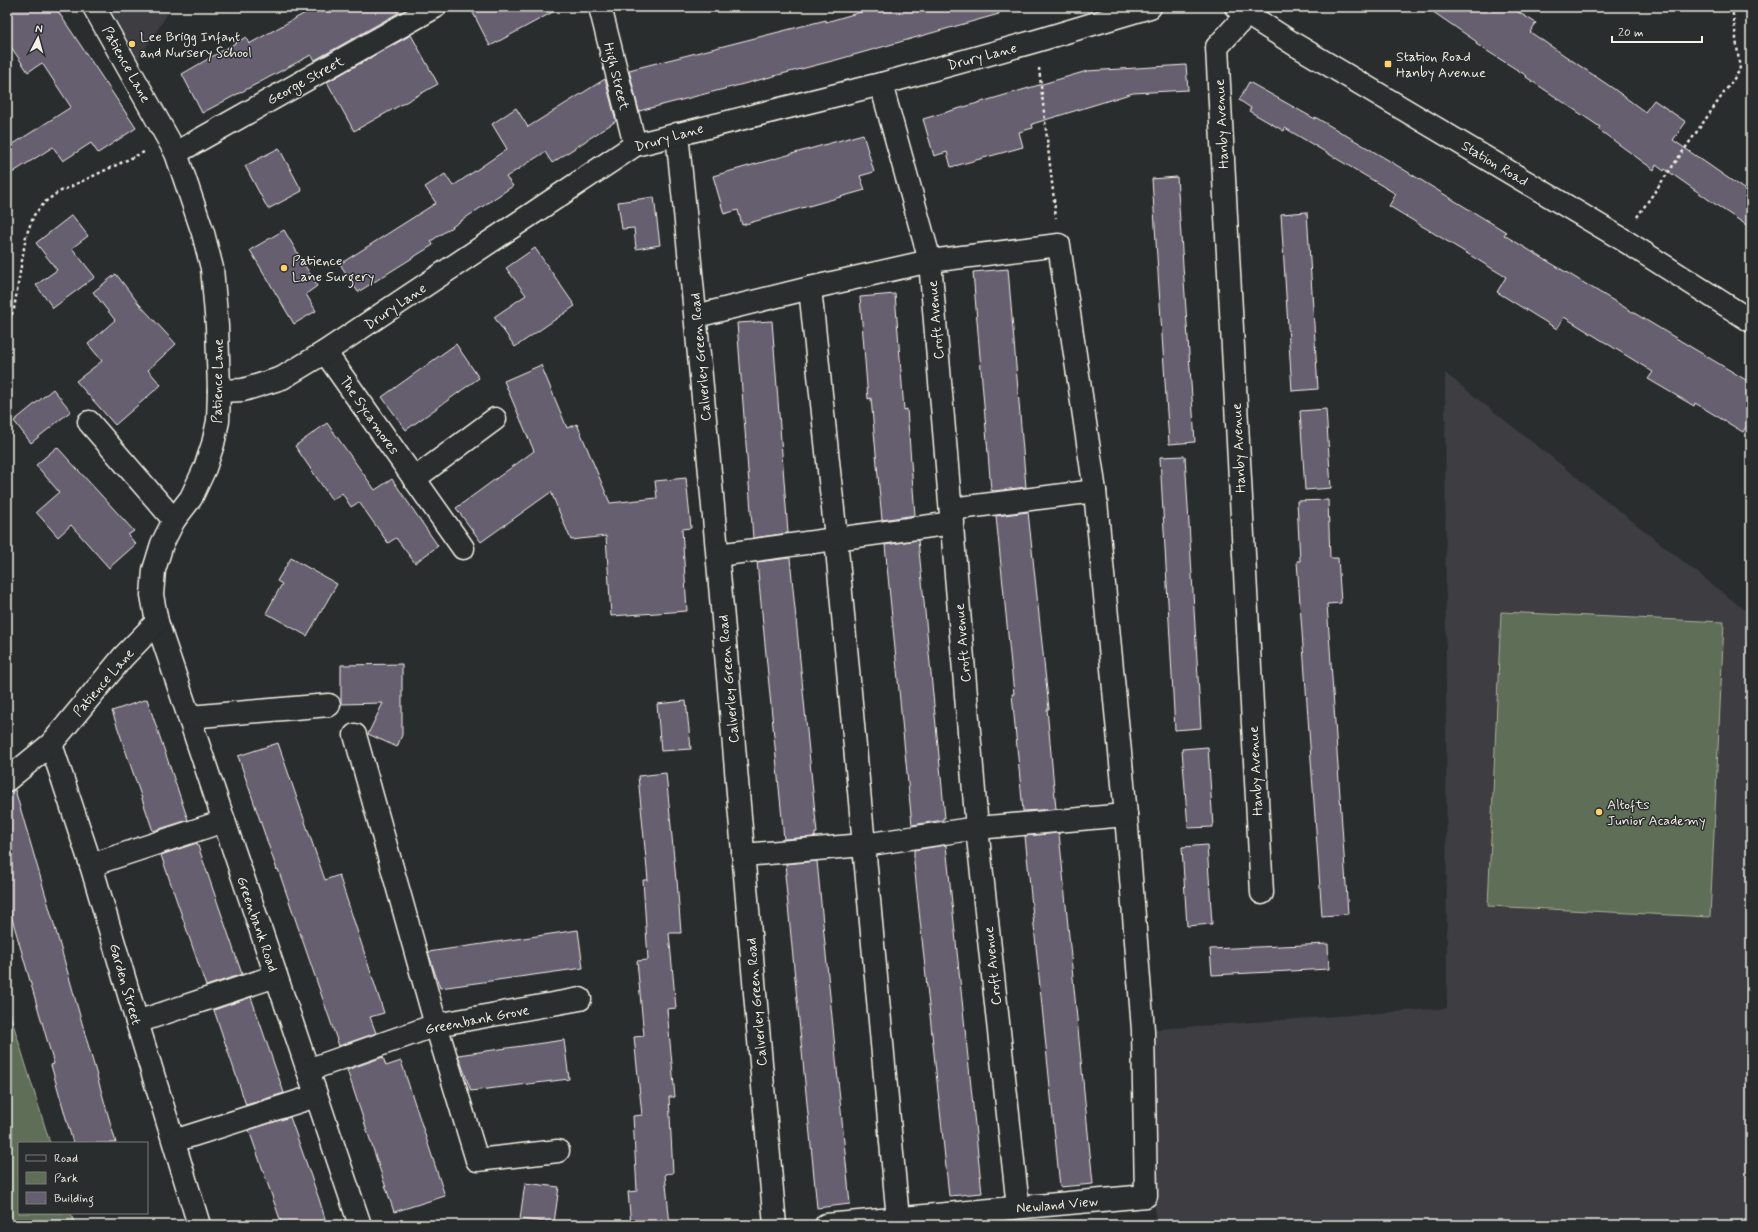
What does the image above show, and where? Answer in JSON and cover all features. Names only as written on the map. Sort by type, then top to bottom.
[{"type":"street","name":"Patience Lane","points":[[7,780],[50,744],[124,657],[157,622],[152,595],[154,570],[162,544],[174,520],[191,498],[205,468],[213,444],[218,421],[219,391],[212,268],[203,233],[172,147],[94,7]]},
{"type":"street","name":"George Street","points":[[172,147],[435,7]]},
{"type":"street","name":"High Street","points":[[600,7],[635,145]]},
{"type":"street","name":"Drury Lane","points":[[219,391],[243,390],[282,378],[325,352],[635,145],[881,84],[1036,41],[1150,7]]},
{"type":"street","name":"Station Road","points":[[1242,10],[1294,44],[1622,239],[1751,321]]},
{"type":"street","name":"Hanby Avenue","points":[[1242,10],[1217,47],[1262,893]]},
{"type":"street","name":"Croft Avenue","points":[[881,84],[930,261],[977,828],[1018,1207]]},
{"type":"street","name":"Calverley Green Road","points":[[677,134],[696,316],[718,555],[775,1225]]},
{"type":"street","points":[[696,316],[930,261],[1059,246],[1095,491],[1126,815],[977,828],[864,845],[743,855]]},
{"type":"street","points":[[810,288],[836,538],[898,1219]]},
{"type":"street","name":"The Sycamores","points":[[325,352],[463,548]]},
{"type":"street","points":[[414,479],[495,419]]},
{"type":"street","points":[[89,422],[174,520]]},
{"type":"street","points":[[718,555],[836,538],[1095,491]]},
{"type":"street","name":"Greenbank Road","points":[[157,622],[360,1225]]},
{"type":"street","points":[[189,717],[329,705]]},
{"type":"street","points":[[355,735],[436,1025],[477,1160],[558,1151]]},
{"type":"street","name":"Garden Street","points":[[50,744],[92,865],[198,1225]]},
{"type":"street","name":"Newland View","points":[[826,1225],[1146,1196],[1143,1030],[1126,815]]},
{"type":"street","points":[[92,865],[224,821]]},
{"type":"street","points":[[137,1022],[276,976]]},
{"type":"street","name":"Greenbank Grove","points":[[308,1070],[436,1025],[580,999]]},
{"type":"street","points":[[174,1141],[316,1096]]},
{"type":"path","points":[[1622,239],[1740,70],[1732,7]]},
{"type":"path","points":[[1036,41],[1059,246]]},
{"type":"path","points":[[7,326],[14,309],[26,236],[34,216],[45,202],[57,193],[172,147]]},
{"type":"shaded area","name":"Lee Brigg Infant and Nursery School","points":[[94,7],[172,7],[131,71]]},
{"type":"shaded area","name":"Altofts Junior Academy","points":[[1445,373],[1751,615],[1751,1225],[1156,1225],[1143,1030],[1447,1008]]},
{"type":"green space","points":[[1501,612],[1724,622],[1710,917],[1488,906]]},
{"type":"green space","points":[[7,1004],[50,1142],[18,1142],[18,1214],[71,1214],[75,1225],[7,1225]]},
{"type":"building","points":[[7,7],[55,7],[136,128],[98,153],[91,143],[63,161],[53,147],[7,176],[7,148],[71,107],[42,63],[28,72],[7,41]]},
{"type":"building","points":[[316,7],[395,7],[398,13],[315,60],[311,55],[202,113],[182,74],[246,37],[249,44]]},
{"type":"building","points":[[470,7],[562,7],[490,46]]},
{"type":"building","points":[[878,7],[998,7],[999,14],[836,60],[639,111],[629,70],[826,20],[826,22]]},
{"type":"building","points":[[1426,7],[1510,7],[1536,23],[1530,32],[1645,112],[1654,100],[1686,122],[1673,140],[1751,194],[1751,228],[1665,169],[1664,171],[1656,165],[1654,170],[1598,129],[1600,127],[1526,77],[1527,76],[1476,44],[1477,42]]},
{"type":"building","points":[[411,35],[438,84],[354,131],[327,82]]},
{"type":"building","points":[[1186,65],[1188,90],[1133,93],[1032,124],[1033,128],[1019,132],[1023,147],[951,167],[947,152],[934,156],[923,119],[1087,71]]},
{"type":"building","points":[[605,79],[616,121],[552,163],[545,152],[506,177],[513,186],[431,241],[433,245],[358,292],[340,264],[436,203],[425,187],[445,174],[453,186],[507,149],[492,124],[516,108],[528,127]]},
{"type":"building","points":[[1249,82],[1315,119],[1315,117],[1388,160],[1506,232],[1504,235],[1751,383],[1751,419],[1743,432],[1695,403],[1694,406],[1648,379],[1653,372],[1564,317],[1557,329],[1497,292],[1506,277],[1389,206],[1396,194],[1285,128],[1284,131],[1249,111],[1251,108],[1239,100]]},
{"type":"building","points":[[863,134],[874,172],[860,176],[865,190],[742,225],[738,210],[724,214],[713,176]]},
{"type":"building","points":[[279,148],[302,191],[268,209],[245,166]]},
{"type":"building","points":[[1177,177],[1195,442],[1169,444],[1152,179]]},
{"type":"building","points":[[654,197],[660,245],[636,249],[634,228],[622,229],[618,202]]},
{"type":"building","points":[[1307,212],[1318,389],[1292,391],[1281,214]]},
{"type":"building","points":[[72,215],[88,236],[72,248],[95,277],[53,308],[36,285],[57,270],[36,243]]},
{"type":"building","name":"Patience Lane Surgery","points":[[284,230],[317,286],[306,294],[316,311],[294,324],[250,250]]},
{"type":"building","points":[[535,248],[575,306],[515,347],[494,317],[526,295],[506,268]]},
{"type":"building","points":[[1008,269],[1026,487],[994,491],[991,490],[973,272]]},
{"type":"building","points":[[116,274],[139,304],[176,344],[148,370],[161,385],[115,425],[76,381],[102,361],[88,344],[115,320],[93,292]]},
{"type":"building","points":[[895,294],[904,410],[907,409],[915,515],[882,520],[871,398],[868,399],[860,297]]},
{"type":"building","points":[[772,321],[788,533],[753,538],[737,323]]},
{"type":"building","points":[[456,344],[479,378],[406,430],[382,397]]},
{"type":"building","points":[[541,365],[567,428],[577,424],[610,503],[657,498],[655,481],[686,478],[691,528],[682,529],[687,611],[611,616],[606,536],[571,540],[551,492],[481,542],[456,508],[534,451],[504,381]]},
{"type":"building","points":[[53,389],[71,411],[31,443],[14,421]]},
{"type":"building","points":[[1326,409],[1331,488],[1305,490],[1300,411]]},
{"type":"building","points":[[327,423],[375,490],[392,479],[438,546],[415,563],[396,538],[388,543],[359,502],[351,507],[342,493],[332,500],[295,446]]},
{"type":"building","points":[[57,447],[134,531],[128,535],[136,544],[109,568],[71,525],[58,537],[36,512],[59,492],[36,465]]},
{"type":"building","points":[[1185,456],[1201,728],[1175,730],[1160,457]]},
{"type":"building","points":[[1328,500],[1330,558],[1338,558],[1341,603],[1327,604],[1348,914],[1322,916],[1297,561],[1300,561],[1297,501]]},
{"type":"building","points":[[1028,512],[1049,709],[1047,709],[1056,809],[1023,811],[1012,694],[1014,694],[996,516]]},
{"type":"building","points":[[918,540],[945,818],[943,818],[943,820],[912,825],[885,545]]},
{"type":"building","points":[[291,558],[337,584],[307,636],[266,613],[282,584],[277,581]]},
{"type":"building","points":[[790,558],[817,833],[815,833],[815,837],[784,839],[757,562]]},
{"type":"building","points":[[402,664],[402,735],[397,747],[368,734],[383,703],[341,704],[341,665]]},
{"type":"building","points":[[147,699],[188,820],[153,831],[112,711]]},
{"type":"building","points":[[686,701],[691,749],[661,751],[657,704]]},
{"type":"building","points":[[278,743],[325,880],[339,875],[384,1013],[370,1017],[376,1033],[339,1046],[238,756]]},
{"type":"building","points":[[1208,747],[1213,827],[1188,828],[1182,749]]},
{"type":"building","points":[[666,773],[681,933],[669,933],[676,1008],[667,1009],[675,1097],[669,1097],[673,1173],[665,1174],[670,1225],[631,1225],[628,1192],[637,1191],[633,1116],[642,1115],[634,1037],[644,1036],[637,961],[648,960],[643,880],[648,880],[638,776]]},
{"type":"building","points":[[15,790],[116,1142],[73,1142],[51,1065],[54,1064],[7,901],[7,792]]},
{"type":"building","points":[[1059,833],[1093,1184],[1060,1187],[1025,836]]},
{"type":"building","points":[[197,843],[242,974],[206,986],[161,855]]},
{"type":"building","points":[[946,845],[982,1193],[949,1196],[914,863],[914,850]]},
{"type":"building","points":[[1207,845],[1212,924],[1187,926],[1182,847]]},
{"type":"building","points":[[817,861],[850,1204],[817,1208],[785,874],[787,874],[786,864]]},
{"type":"building","points":[[578,930],[583,968],[440,988],[428,952]]},
{"type":"building","points":[[1328,944],[1329,969],[1212,975],[1210,949]]},
{"type":"building","points":[[251,997],[284,1093],[246,1105],[214,1010]]},
{"type":"building","points":[[564,1040],[569,1079],[471,1091],[458,1055]]},
{"type":"building","points":[[383,1057],[386,1066],[401,1061],[445,1196],[394,1212],[347,1070]]},
{"type":"building","points":[[290,1117],[327,1225],[282,1225],[249,1130]]},
{"type":"building","points":[[525,1183],[559,1187],[554,1223],[520,1219]]},
{"type":"place","name":"Lee Brigg Infant and Nursery School","points":[[132,44]]},
{"type":"place","name":"Station Road Hanby Avenue","points":[[1388,64]]},
{"type":"place","name":"Patience Lane Surgery","points":[[284,268]]},
{"type":"place","name":"Altofts Junior Academy","points":[[1599,812]]}]
